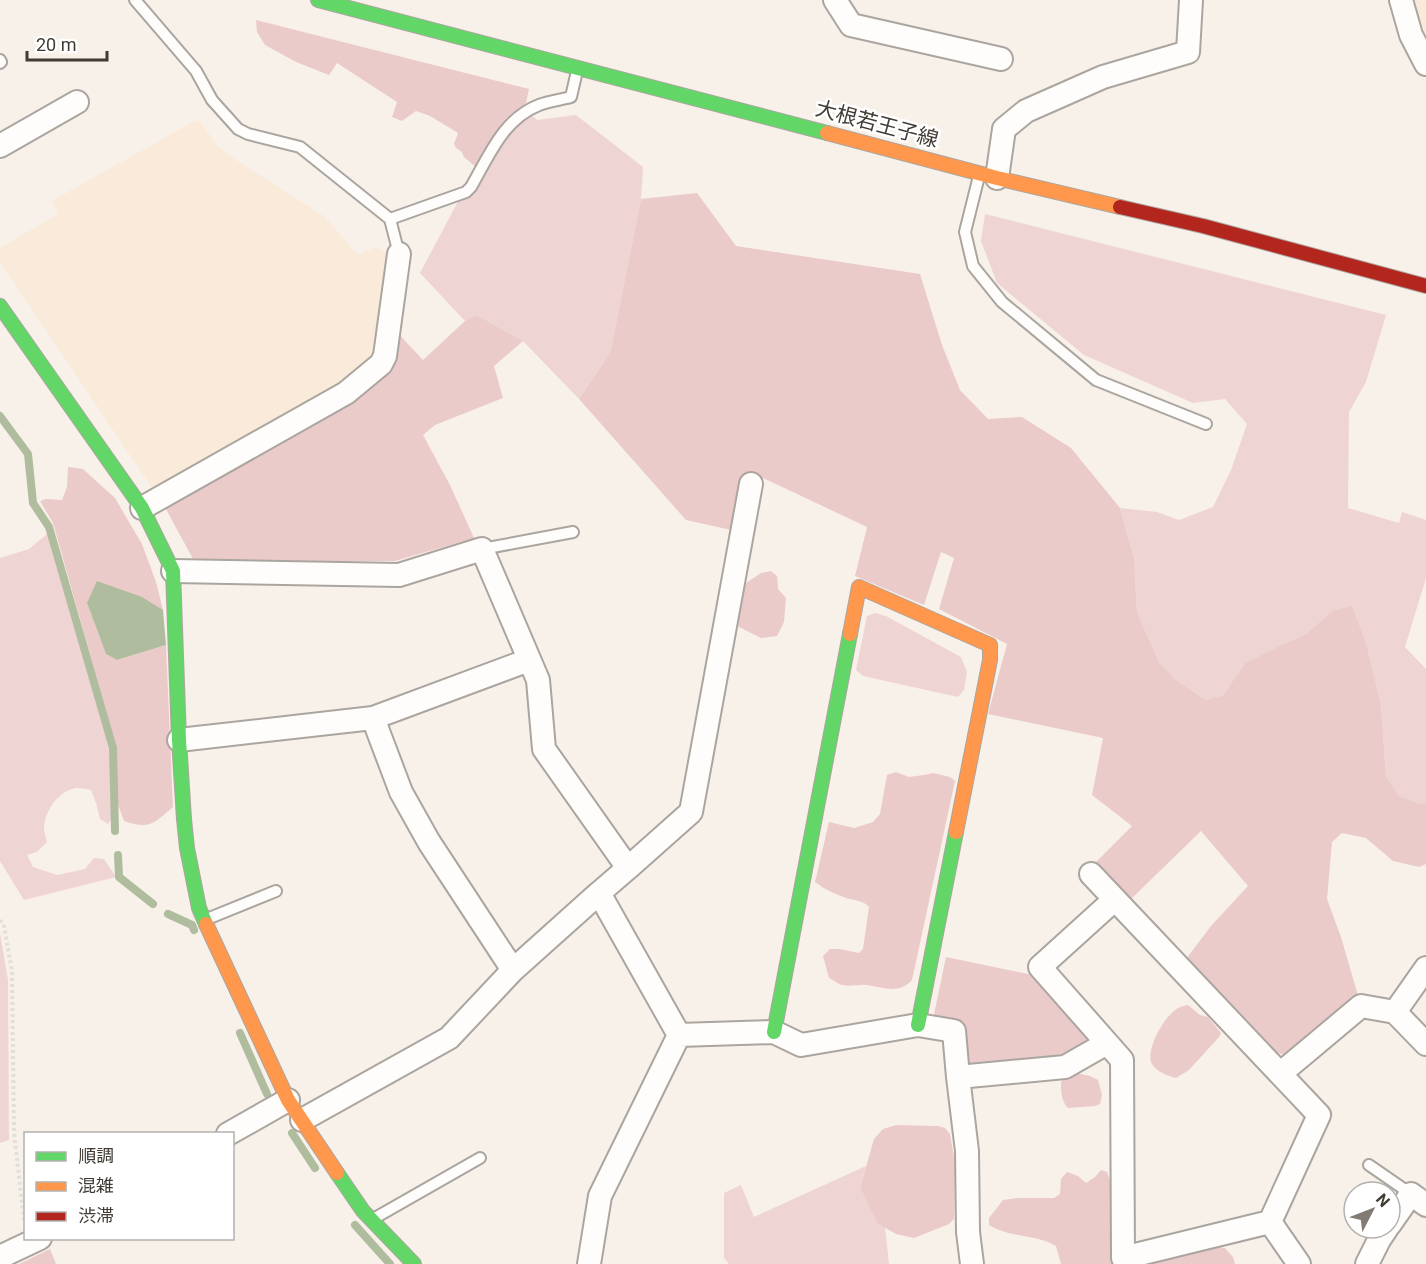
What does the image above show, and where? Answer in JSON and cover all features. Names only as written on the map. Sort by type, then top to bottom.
[{"type":"street","points":[[835,0],[851,26],[1001,59]]},
{"type":"street","points":[[989,175],[1004,129],[1026,111],[1103,77],[1188,52],[1191,0]]},
{"type":"street","points":[[1401,0],[1411,35],[1426,64]]},
{"type":"street","name":"大根若王子線","points":[[330,2],[989,175],[1203,226],[1426,286]]},
{"type":"street","points":[[0,146],[77,102]]},
{"type":"street","points":[[142,508],[346,393],[381,364],[385,356],[399,254]]},
{"type":"street","points":[[0,306],[142,508],[173,571],[179,741],[187,848],[199,908],[288,1100],[363,1211],[414,1264]]},
{"type":"street","points":[[302,1120],[449,1038],[513,970],[691,812],[751,484]]},
{"type":"street","points":[[173,571],[399,575],[482,549],[538,680],[544,749],[628,868]]},
{"type":"street","points":[[774,1032],[859,587],[990,645],[990,660],[918,1025]]},
{"type":"street","points":[[179,741],[373,718],[529,660]]},
{"type":"street","points":[[373,718],[401,792],[429,842],[513,970]]},
{"type":"street","points":[[1091,874],[1319,1115],[1270,1222]]},
{"type":"street","points":[[599,893],[679,1035]]},
{"type":"street","points":[[1114,900],[1040,967],[1122,1060],[1123,1258],[1270,1222]]},
{"type":"street","points":[[1395,1012],[1426,968]]},
{"type":"street","points":[[1281,1073],[1361,1006],[1395,1012],[1426,1044]]},
{"type":"street","points":[[679,1035],[774,1032],[801,1045],[918,1025],[954,1031],[967,1151],[968,1232],[972,1264]]},
{"type":"street","points":[[589,1264],[600,1196],[679,1035]]},
{"type":"street","points":[[958,1077],[1065,1067],[1107,1043]]},
{"type":"street","points":[[232,1132],[288,1100]]},
{"type":"street","points":[[1402,1214],[1418,1200]]},
{"type":"street","points":[[1270,1222],[1299,1264]]},
{"type":"street","points":[[0,1257],[24,1238]]},
{"type":"street","points":[[1367,1264],[1379,1240]]},
{"type":"lane","points":[[135,0],[196,71],[212,100],[238,129],[248,134],[300,147],[390,219],[399,254]]},
{"type":"lane","points":[[390,219],[466,192],[510,123],[540,104],[571,97],[578,68]]},
{"type":"lane","points":[[989,175],[965,232],[973,266],[1002,302],[1096,380],[1206,424]]},
{"type":"lane","points":[[482,549],[573,531]]},
{"type":"lane","points":[[205,920],[276,891]]},
{"type":"lane","points":[[372,1220],[480,1158]]},
{"type":"lane","points":[[1369,1165],[1418,1200]]},
{"type":"path","points":[[0,920],[4,926],[12,971],[14,1133],[24,1187]]},
{"type":"shaded area","points":[[1413,0],[1426,0],[1426,33],[1421,23]]},
{"type":"shaded area","points":[[256,20],[529,89],[526,103],[503,124],[478,169],[456,148],[454,144],[458,133],[430,116],[416,111],[402,121],[392,117],[397,102],[337,63],[329,75],[296,62],[265,45],[257,32]]},
{"type":"shaded area","points":[[530,113],[537,120],[576,115],[643,167],[641,199],[610,353],[579,399],[523,341],[477,315],[465,321],[420,273],[462,194],[468,197],[507,132]]},
{"type":"shaded area","points":[[198,119],[217,145],[230,156],[325,217],[358,255],[375,247],[390,255],[378,360],[342,387],[152,488],[0,262],[0,248],[58,214],[52,201]]},
{"type":"shaded area","points":[[697,193],[736,246],[920,274],[942,345],[960,390],[988,419],[1022,417],[1071,448],[1120,508],[1134,558],[1137,612],[1159,662],[1176,680],[1206,700],[1223,695],[1245,663],[1306,634],[1332,611],[1352,606],[1366,644],[1381,706],[1386,776],[1399,796],[1426,804],[1426,864],[1419,867],[1393,861],[1366,838],[1342,833],[1332,842],[1327,899],[1359,999],[1291,1057],[1268,1050],[1186,959],[1211,926],[1248,886],[1201,831],[1128,902],[1094,864],[1132,826],[1092,795],[1103,738],[988,714],[1007,644],[939,609],[954,558],[941,552],[924,605],[855,576],[867,527],[761,477],[746,474],[736,531],[686,520],[579,399],[610,353],[641,199]]},
{"type":"shaded area","points":[[985,214],[1386,315],[1366,382],[1349,412],[1348,508],[1399,523],[1402,512],[1426,520],[1426,578],[1405,647],[1426,669],[1426,804],[1399,796],[1386,776],[1381,706],[1332,611],[1306,634],[1245,663],[1223,695],[1206,700],[1176,680],[1159,662],[1137,612],[1134,558],[1120,508],[1157,512],[1179,520],[1213,507],[1231,470],[1247,424],[1225,399],[1193,403],[1084,355],[997,283],[981,241]]},
{"type":"shaded area","points":[[477,315],[523,341],[494,366],[503,398],[435,425],[423,435],[450,485],[474,538],[395,561],[200,562],[193,559],[165,505],[352,400],[393,328],[423,360],[465,321]]},
{"type":"shaded area","points":[[68,467],[83,469],[115,498],[142,544],[156,582],[163,610],[87,603],[106,654],[117,660],[166,645],[173,807],[156,821],[146,825],[124,821],[117,802],[116,746],[53,523],[40,501],[62,500],[67,487]]},
{"type":"shaded area","points":[[47,534],[110,749],[111,820],[108,824],[100,819],[91,790],[76,788],[69,790],[58,797],[47,815],[44,828],[47,842],[37,852],[27,855],[33,867],[57,875],[85,869],[94,858],[104,859],[116,877],[24,900],[0,861],[0,558],[29,549]]},
{"type":"shaded area","points":[[771,571],[777,576],[778,589],[786,598],[784,622],[777,636],[761,638],[739,627],[734,618],[737,597],[746,583],[761,573]]},
{"type":"shaded area","points":[[97,581],[142,597],[163,610],[166,645],[117,660],[106,654],[87,603]]},
{"type":"shaded area","points":[[875,613],[886,616],[961,657],[967,672],[964,690],[958,697],[863,676],[856,670],[867,616]]},
{"type":"shaded area","points":[[896,772],[909,777],[933,773],[950,777],[955,781],[912,980],[907,985],[896,989],[842,985],[829,978],[823,956],[830,949],[859,953],[863,949],[869,907],[862,902],[834,893],[815,882],[829,822],[854,828],[873,822],[880,814],[887,775]]},
{"type":"shaded area","points":[[0,933],[8,980],[9,1140],[0,1143]]},
{"type":"shaded area","points":[[946,957],[1033,975],[1093,1038],[1059,1060],[970,1066],[933,1019]]},
{"type":"shaded area","points":[[1188,1005],[1200,1015],[1208,1017],[1221,1033],[1189,1070],[1176,1078],[1154,1067],[1150,1059],[1151,1052],[1159,1029],[1168,1017],[1177,1009]]},
{"type":"shaded area","points":[[1076,1073],[1098,1080],[1102,1095],[1100,1104],[1068,1108],[1062,1096],[1061,1082]]},
{"type":"shaded area","points":[[896,1125],[945,1128],[950,1134],[955,1163],[954,1219],[949,1224],[914,1238],[896,1234],[877,1223],[860,1188],[874,1139],[883,1129]]},
{"type":"shaded area","points":[[866,1166],[860,1188],[877,1223],[885,1227],[889,1264],[729,1264],[724,1258],[724,1193],[741,1185],[754,1217]]},
{"type":"shaded area","points":[[1101,1170],[1107,1172],[1112,1186],[1113,1264],[1061,1264],[1056,1246],[1040,1239],[1006,1232],[989,1225],[989,1218],[1003,1200],[1054,1198],[1060,1194],[1061,1179],[1067,1172],[1078,1176],[1086,1183]]},
{"type":"shaded area","points":[[1208,1246],[1225,1248],[1233,1257],[1235,1264],[1132,1264]]},
{"type":"shaded area","points":[[50,1249],[56,1264],[19,1264]]},
{"type":"waterway","points":[[0,416],[28,454],[33,503],[49,527],[113,748],[115,831]]},
{"type":"waterway","points":[[118,855],[119,877],[153,904]]},
{"type":"waterway","points":[[168,914],[192,925],[194,930]]},
{"type":"waterway","points":[[240,1033],[267,1094]]},
{"type":"waterway","points":[[292,1133],[315,1168]]},
{"type":"waterway","points":[[355,1225],[390,1264]]},
{"type":"traffic: fast","points":[[318,0],[827,133]]},
{"type":"traffic: fast","points":[[0,306],[142,508],[173,571],[184,819],[187,848],[199,908],[206,924]]},
{"type":"traffic: fast","points":[[774,1032],[850,634]]},
{"type":"traffic: fast","points":[[918,1025],[956,832]]},
{"type":"traffic: fast","points":[[337,1173],[363,1211],[414,1264]]},
{"type":"traffic: slow","points":[[827,133],[997,178],[1120,207]]},
{"type":"traffic: slow","points":[[850,634],[859,587],[990,645],[990,660],[956,832]]},
{"type":"traffic: slow","points":[[206,924],[288,1100],[337,1173]]},
{"type":"traffic: jam","points":[[1120,207],[1203,226],[1426,286]]}]
